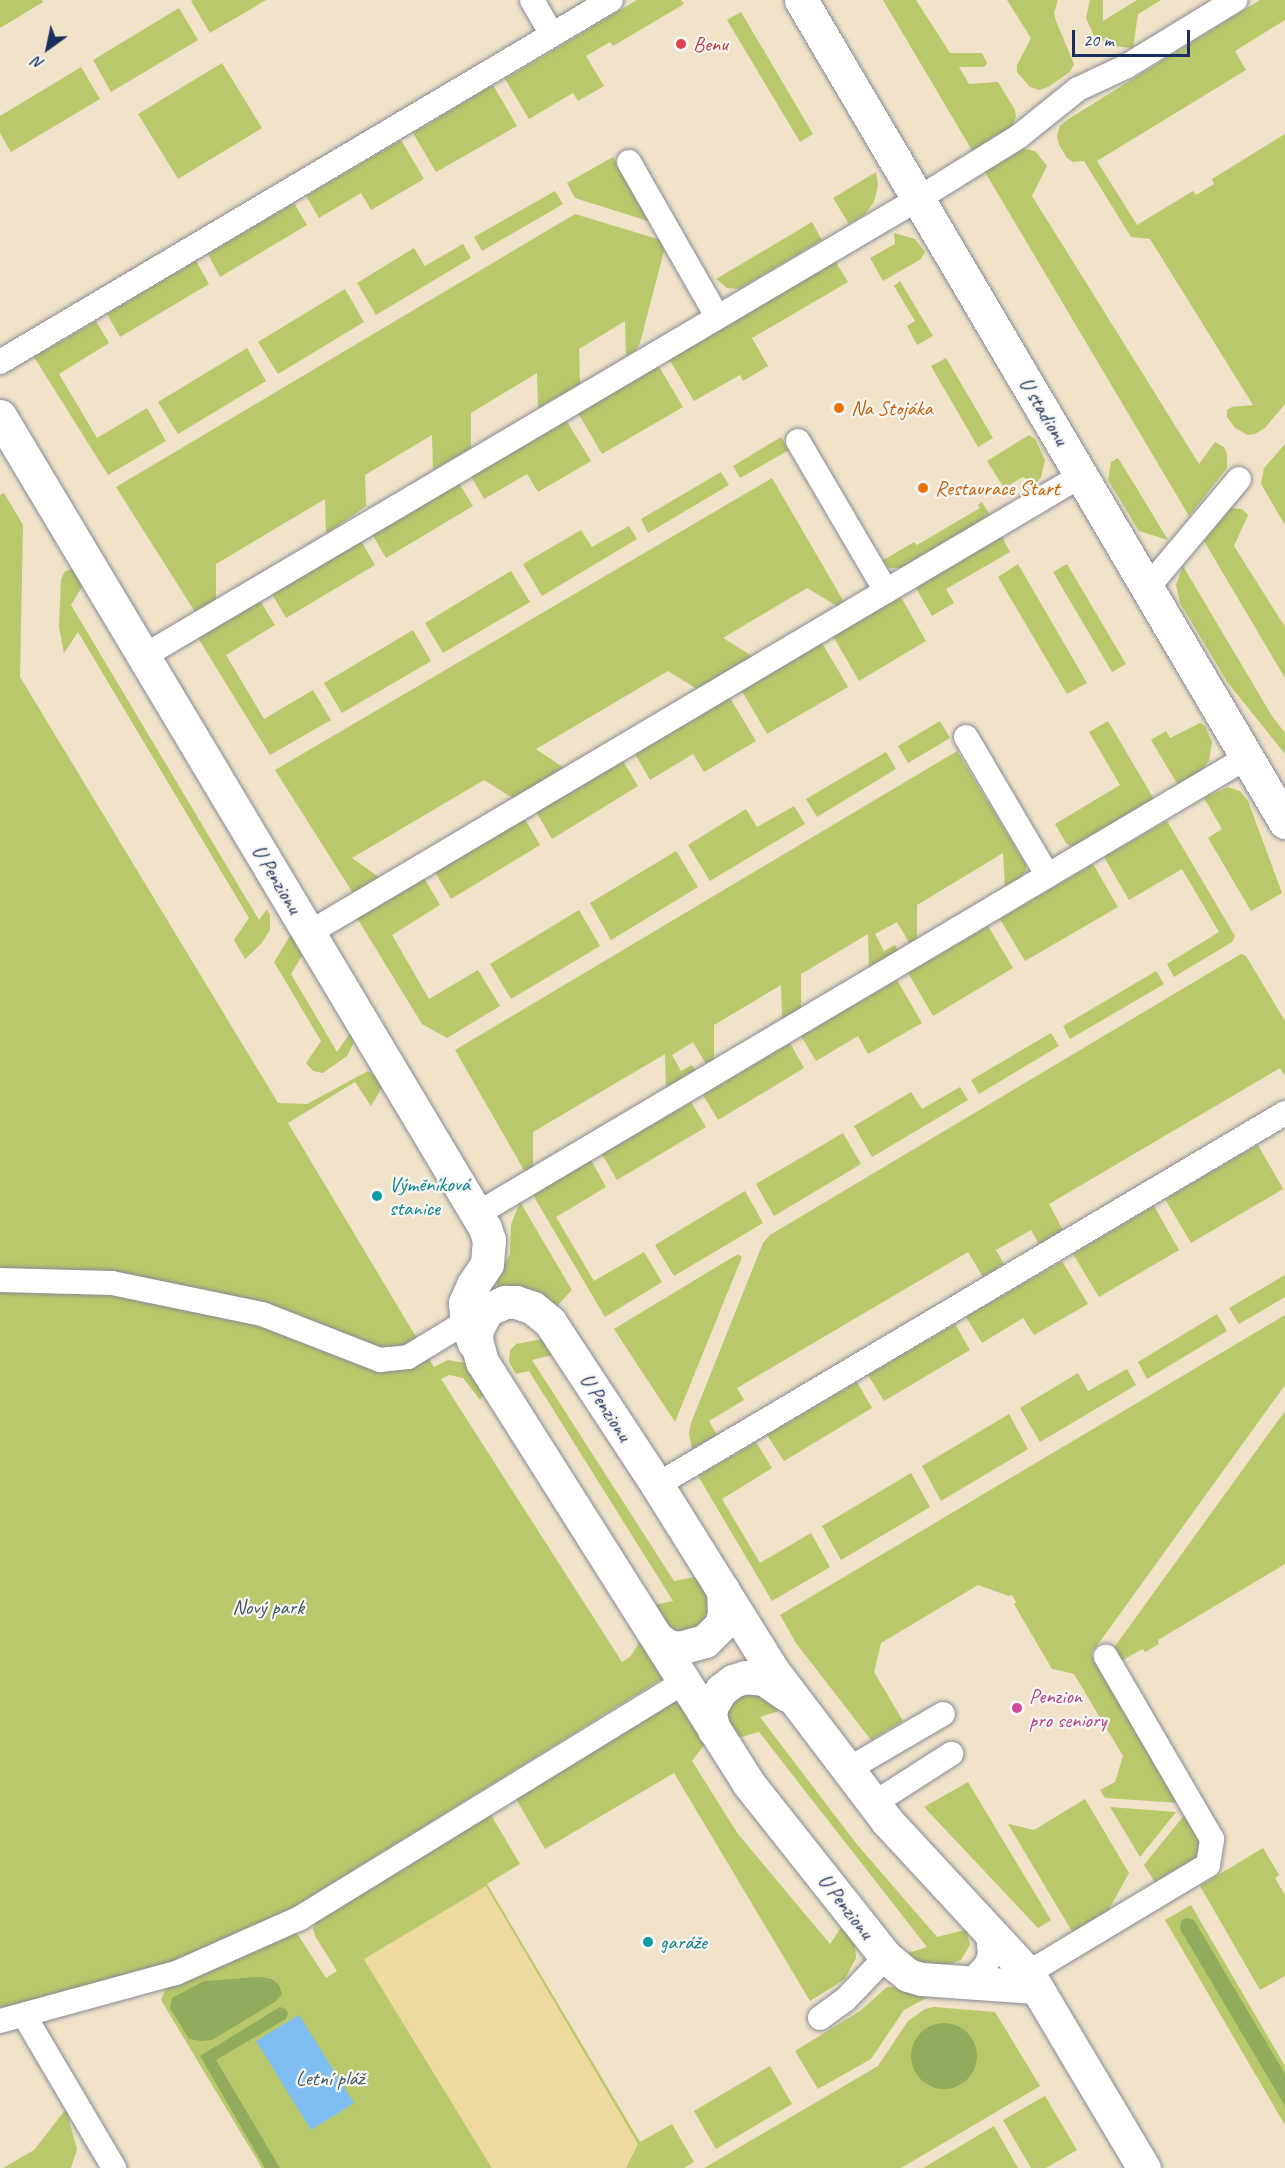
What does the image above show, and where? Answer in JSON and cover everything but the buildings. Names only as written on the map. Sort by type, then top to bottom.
[{"type":"street","name":"U stadionu","points":[[801,0],[1285,822]]},
{"type":"street","name":"U Penzionu","points":[[0,416],[477,1214],[489,1240],[489,1251],[487,1263],[473,1284],[465,1303],[472,1337]]},
{"type":"street","name":"U Penzionu","points":[[472,1337],[482,1318],[495,1306],[516,1302],[542,1315],[550,1322],[657,1485],[791,1697]]},
{"type":"street","points":[[472,1337],[657,1638],[668,1646],[679,1648],[705,1641],[721,1625],[724,1614],[723,1590]]},
{"type":"street","name":"U Penzionu","points":[[657,1638],[749,1784],[886,1957],[908,1975],[921,1979],[1031,1980]]},
{"type":"street","points":[[714,1730],[710,1715],[711,1705],[721,1689],[733,1681],[745,1677],[764,1679],[791,1697],[873,1804],[1031,1980],[1144,2168]]},
{"type":"lane","points":[[532,0],[552,34]]},
{"type":"lane","points":[[0,362],[611,0]]},
{"type":"lane","points":[[144,656],[918,199],[1018,137],[1078,89],[1127,66],[1235,0]]},
{"type":"lane","points":[[629,162],[717,316]]},
{"type":"lane","points":[[798,441],[886,591]]},
{"type":"lane","points":[[309,933],[1082,475]]},
{"type":"lane","points":[[1148,586],[1239,479]]},
{"type":"lane","points":[[966,737],[1048,876]]},
{"type":"lane","points":[[477,1214],[1246,758]]},
{"type":"lane","points":[[657,1485],[1285,1113]]},
{"type":"lane","points":[[0,1281],[112,1283],[262,1314],[380,1360],[408,1357],[456,1328],[472,1337]]},
{"type":"lane","points":[[1031,1980],[1208,1865],[1212,1839],[1106,1657]]},
{"type":"lane","points":[[0,2021],[176,1973],[300,1918],[675,1687]]},
{"type":"lane","points":[[847,1770],[943,1714]]},
{"type":"lane","points":[[873,1804],[951,1754]]},
{"type":"lane","points":[[962,1981],[972,1978],[986,1965],[990,1955],[988,1930]]},
{"type":"lane","points":[[820,2018],[844,2000],[886,1957]]},
{"type":"lane","points":[[24,2015],[109,2166]]},
{"type":"green space","points":[[0,0],[42,0],[43,2],[0,28]]},
{"type":"green space","points":[[266,0],[210,33],[191,1]]},
{"type":"green space","points":[[637,0],[681,0],[684,4],[613,46],[610,42],[586,56],[604,86],[578,101],[573,93],[529,119],[505,79]]},
{"type":"green space","points":[[883,0],[916,0],[950,53],[982,53],[987,63],[984,67],[959,67],[969,84],[998,82],[1015,110],[1016,117],[1011,128],[973,152]]},
{"type":"green space","points":[[1007,0],[1058,0],[1054,13],[1056,21],[1074,64],[1070,72],[1048,87],[1039,90],[1030,87],[1017,72],[1017,65],[1031,38]]},
{"type":"green space","points":[[1090,0],[1103,0],[1103,21],[1137,0],[1161,0],[1138,14],[1133,48],[1113,46],[1094,36],[1086,18]]},
{"type":"green space","points":[[1260,0],[1285,0],[1285,20],[1235,51],[1246,70],[1097,161],[1137,225],[1193,191],[1196,195],[1214,184],[1212,179],[1285,134],[1285,404],[1265,428],[1248,435],[1235,428],[1227,417],[1227,410],[1232,407],[1253,405],[1150,239],[1131,237],[1084,161],[1073,162],[1067,158],[1059,145],[1057,136],[1060,126],[1067,120]]},
{"type":"green space","points":[[179,8],[198,40],[111,92],[93,60]]},
{"type":"green space","points":[[741,12],[813,134],[800,142],[727,20]]},
{"type":"green space","points":[[222,63],[262,128],[178,179],[138,114]]},
{"type":"green space","points":[[81,67],[100,99],[11,152],[0,133],[0,116]]},
{"type":"green space","points":[[493,85],[517,126],[436,172],[413,133]]},
{"type":"green space","points":[[401,140],[424,179],[371,210],[361,193],[319,218],[306,196]]},
{"type":"green space","points":[[1024,149],[1035,151],[1047,166],[1032,196],[1199,464],[1215,442],[1224,447],[1227,454],[1227,468],[1189,516],[985,172]]},
{"type":"green space","points":[[613,157],[651,222],[575,198],[567,183]]},
{"type":"green space","points":[[876,172],[878,185],[874,202],[865,214],[849,224],[833,198]]},
{"type":"green space","points":[[555,191],[563,204],[482,251],[474,237]]},
{"type":"green space","points":[[294,203],[307,225],[220,277],[208,254]]},
{"type":"green space","points":[[575,214],[661,240],[664,251],[640,343],[636,350],[626,356],[625,321],[579,349],[580,384],[538,408],[537,373],[471,413],[471,448],[433,470],[432,435],[365,475],[366,506],[326,534],[325,499],[216,564],[216,599],[195,612],[116,487]]},
{"type":"green space","points":[[812,222],[822,240],[739,289],[727,288],[716,279]]},
{"type":"green space","points":[[894,233],[915,239],[925,252],[921,259],[883,281],[870,258],[895,244]]},
{"type":"green space","points":[[463,244],[471,258],[376,315],[357,283],[414,248],[425,266]]},
{"type":"green space","points":[[196,261],[209,284],[120,337],[107,314]]},
{"type":"green space","points":[[835,261],[848,282],[752,338],[768,366],[743,381],[740,375],[694,401],[669,359]]},
{"type":"green space","points":[[900,281],[933,336],[917,345],[907,326],[915,321],[894,286]]},
{"type":"green space","points":[[345,289],[364,322],[278,374],[258,342]]},
{"type":"green space","points":[[96,321],[109,343],[59,374],[97,438],[147,408],[166,441],[108,475],[34,357]]},
{"type":"green space","points":[[247,348],[266,381],[178,434],[158,402]]},
{"type":"green space","points":[[946,358],[993,438],[978,447],[931,366]]},
{"type":"green space","points":[[658,365],[683,407],[602,454],[578,413]]},
{"type":"green space","points":[[566,420],[591,461],[538,492],[527,474],[484,499],[471,476]]},
{"type":"green space","points":[[1029,435],[1035,439],[1045,460],[1041,477],[1036,484],[1023,477],[1004,488],[987,461]]},
{"type":"green space","points":[[781,437],[789,450],[740,478],[733,466]]},
{"type":"green space","points":[[1285,444],[1285,525],[1261,484],[1264,468]]},
{"type":"green space","points":[[1118,458],[1168,540],[1139,531],[1108,480],[1111,462]]},
{"type":"green space","points":[[721,472],[729,485],[648,533],[641,519]]},
{"type":"green space","points":[[772,478],[844,602],[837,606],[807,588],[723,638],[752,656],[697,689],[668,671],[536,749],[564,768],[513,798],[484,780],[352,858],[380,878],[353,893],[275,770]]},
{"type":"green space","points":[[459,483],[473,506],[386,558],[372,534]]},
{"type":"green space","name":"Nový park","points":[[4,493],[23,525],[20,677],[278,1103],[307,1104],[368,1071],[384,1084],[371,1106],[355,1082],[288,1123],[434,1367],[448,1360],[465,1363],[473,1369],[487,1389],[480,1400],[463,1378],[449,1375],[441,1379],[622,1662],[630,1657],[644,1635],[668,1675],[284,1913],[174,1962],[0,2007],[0,495]]},
{"type":"green space","points":[[982,502],[990,515],[900,568],[889,568],[882,561],[914,542],[917,545],[980,508],[978,505]]},
{"type":"green space","points":[[1231,508],[1242,509],[1248,515],[1234,546],[1285,627],[1285,678],[1204,541]]},
{"type":"green space","points":[[629,526],[637,539],[542,596],[523,564],[581,530],[592,547]]},
{"type":"green space","points":[[1002,537],[1010,552],[946,589],[954,603],[932,616],[916,588]]},
{"type":"green space","points":[[361,541],[375,565],[286,618],[272,594]]},
{"type":"green space","points":[[1018,564],[1087,683],[1067,694],[998,577]]},
{"type":"green space","points":[[1067,564],[1126,664],[1112,672],[1053,572]]},
{"type":"green space","points":[[1183,566],[1272,716],[1285,733],[1285,754],[1228,683],[1180,603],[1176,585]]},
{"type":"green space","points":[[73,569],[85,582],[71,605],[259,920],[267,909],[270,915],[270,930],[261,944],[245,959],[234,940],[249,918],[78,632],[64,653],[59,627],[61,579],[65,571]]},
{"type":"green space","points":[[511,571],[530,602],[443,653],[425,623]]},
{"type":"green space","points":[[901,597],[926,641],[859,681],[833,636]]},
{"type":"green space","points":[[260,601],[275,625],[226,655],[264,719],[313,690],[331,720],[270,755],[198,638]]},
{"type":"green space","points":[[413,630],[431,661],[342,713],[324,683]]},
{"type":"green space","points":[[822,643],[848,687],[767,734],[742,691]]},
{"type":"green space","points":[[730,698],[756,741],[704,772],[693,754],[650,780],[635,754]]},
{"type":"green space","points":[[940,721],[950,738],[908,763],[898,746]]},
{"type":"green space","points":[[1108,721],[1154,799],[1077,845],[1070,846],[1055,824],[1120,785],[1089,732]]},
{"type":"green space","points":[[1200,723],[1205,726],[1212,742],[1209,761],[1199,773],[1178,785],[1151,740],[1166,731],[1170,738]]},
{"type":"green space","points":[[957,751],[1026,865],[1026,871],[1021,878],[1005,888],[1003,853],[917,905],[917,940],[910,944],[897,922],[875,934],[884,951],[895,945],[898,951],[869,969],[868,934],[801,974],[801,1009],[782,1020],[781,985],[714,1025],[714,1060],[706,1064],[693,1042],[672,1055],[681,1071],[692,1065],[696,1071],[666,1089],[665,1054],[533,1132],[533,1167],[525,1172],[455,1050]]},
{"type":"green space","points":[[886,752],[896,769],[817,817],[806,799]]},
{"type":"green space","points":[[623,761],[638,786],[552,839],[536,812]]},
{"type":"green space","points":[[1228,787],[1240,791],[1248,801],[1282,893],[1251,911],[1208,838],[1222,829],[1204,798]]},
{"type":"green space","points":[[794,806],[805,824],[710,881],[688,845],[746,809],[757,827]]},
{"type":"green space","points":[[525,819],[540,845],[451,899],[435,872]]},
{"type":"green space","points":[[1167,821],[1235,936],[1232,942],[1174,977],[1167,964],[1219,932],[1182,869],[1129,900],[1104,857]]},
{"type":"green space","points":[[676,851],[698,887],[611,940],[590,903]]},
{"type":"green space","points":[[1093,864],[1118,907],[1025,961],[1000,919]]},
{"type":"green space","points":[[424,878],[440,905],[392,935],[429,999],[478,970],[500,1006],[447,1038],[422,1024],[357,918]]},
{"type":"green space","points":[[579,910],[600,946],[511,999],[490,964]]},
{"type":"green space","points":[[988,926],[1013,968],[933,1016],[908,973]]},
{"type":"green space","points":[[293,931],[305,951],[291,974],[337,1052],[352,1030],[353,1044],[347,1056],[323,1073],[313,1071],[306,1063],[321,1041],[274,962]]},
{"type":"green space","points":[[1241,954],[1246,956],[1285,1021],[1285,1076],[1280,1068],[1049,1204],[1063,1230],[1039,1244],[1031,1230],[996,1250],[1004,1264],[983,1277],[968,1252],[737,1388],[744,1400],[709,1421],[717,1435],[692,1449],[689,1434],[691,1423],[763,1243],[770,1235]]},
{"type":"green space","points":[[1156,971],[1164,984],[1070,1039],[1063,1026]]},
{"type":"green space","points":[[897,980],[922,1023],[868,1054],[858,1036],[816,1061],[801,1036]]},
{"type":"green space","points":[[1051,1033],[1059,1046],[979,1094],[971,1080]]},
{"type":"green space","points":[[790,1043],[804,1068],[718,1120],[703,1095]]},
{"type":"green space","points":[[960,1087],[968,1100],[872,1157],[854,1126],[911,1092],[922,1109]]},
{"type":"green space","points":[[691,1102],[706,1127],[617,1180],[602,1154]]},
{"type":"green space","points":[[843,1133],[861,1164],[774,1216],[756,1184]]},
{"type":"green space","points":[[1258,1145],[1283,1189],[1191,1243],[1165,1199]]},
{"type":"green space","points":[[591,1160],[606,1187],[556,1217],[594,1281],[644,1252],[662,1282],[605,1317],[533,1195]]},
{"type":"green space","points":[[745,1191],[763,1223],[674,1276],[655,1245]]},
{"type":"green space","points":[[520,1202],[572,1290],[556,1307],[498,1287],[496,1281],[510,1254],[511,1224]]},
{"type":"green space","points":[[1154,1206],[1179,1250],[1099,1297],[1073,1254]]},
{"type":"green space","points":[[738,1254],[742,1257],[675,1422],[614,1329]]},
{"type":"green space","points":[[1062,1261],[1088,1304],[1034,1335],[1023,1318],[982,1343],[966,1317]]},
{"type":"green space","points":[[1285,1275],[1285,1297],[1239,1324],[1229,1308]]},
{"type":"green space","points":[[1217,1314],[1227,1331],[1147,1379],[1138,1362]]},
{"type":"green space","points":[[1285,1315],[1285,1385],[1091,1654],[1180,1803],[1105,1798],[1100,1790],[1115,1782],[1123,1756],[1074,1674],[1052,1669],[1014,1604],[1016,1602],[1012,1595],[1009,1596],[978,1585],[881,1643],[874,1672],[903,1721],[871,1740],[796,1643],[780,1615]]},
{"type":"green space","points":[[955,1324],[970,1350],[884,1401],[868,1375]]},
{"type":"green space","points":[[547,1338],[557,1354],[532,1360],[674,1581],[700,1576],[709,1591],[707,1618],[695,1631],[673,1631],[650,1606],[673,1601],[529,1371],[516,1374],[509,1362],[510,1350],[516,1344]]},
{"type":"green space","points":[[1127,1369],[1136,1385],[1040,1442],[1020,1408],[1078,1373],[1088,1391]]},
{"type":"green space","points":[[857,1382],[872,1408],[784,1461],[767,1435]]},
{"type":"green space","points":[[1285,1411],[1285,1564],[1158,1640],[1159,1644],[1145,1652],[1143,1649],[1121,1661],[1113,1649]]},
{"type":"green space","points":[[1009,1414],[1028,1449],[941,1501],[922,1466]]},
{"type":"green space","points":[[756,1442],[772,1468],[722,1499],[760,1563],[811,1533],[830,1567],[772,1601],[698,1476]]},
{"type":"green space","points":[[911,1473],[930,1507],[841,1560],[822,1526]]},
{"type":"green space","points":[[758,1691],[785,1709],[760,1717],[855,1842],[937,1937],[965,1930],[967,1932],[970,1945],[961,1960],[947,1965],[909,1961],[902,1955],[927,1947],[759,1732],[734,1739],[727,1730],[726,1708],[739,1694]]},
{"type":"green space","points":[[681,1697],[708,1740],[692,1761],[738,1834],[830,1944],[845,1922],[855,1943],[856,1958],[845,1979],[810,2001],[674,1773],[545,1849],[516,1799]]},
{"type":"green space","points":[[968,1782],[1051,1920],[1038,1928],[924,1807]]},
{"type":"green space","points":[[1085,1799],[1129,1873],[1107,1913],[1073,1933],[1008,1824],[1034,1830]]},
{"type":"green space","points":[[1110,1807],[1176,1812],[1140,1857]]},
{"type":"green space","points":[[1186,1813],[1202,1840],[1196,1861],[1156,1884],[1144,1865]]},
{"type":"green space","name":"Letní pláž","points":[[491,1815],[520,1864],[487,1884],[640,2142],[672,2124],[694,2162],[684,2168],[626,2168],[637,2144],[364,1959],[492,2168],[262,2168],[161,2000],[166,1988],[179,1985],[296,1932],[326,1978],[337,1971],[315,1936],[313,1928],[317,1921]]},
{"type":"green space","points":[[1263,1848],[1279,1875],[1275,1878],[1285,1895],[1285,1976],[1260,1990],[1200,1886]]},
{"type":"green space","points":[[1191,1905],[1285,2066],[1285,2125],[1165,1920]]},
{"type":"green space","points":[[1186,1918],[1194,1920],[1285,2074],[1285,2106],[1180,1929],[1181,1921]]},
{"type":"green space","points":[[260,1977],[272,1979],[279,1985],[282,1994],[275,2002],[212,2040],[189,2039],[170,2008],[172,1998],[204,1981]]},
{"type":"green space","points":[[887,1987],[928,1997],[904,2010],[871,2059],[818,2089],[795,2051],[860,2011]]},
{"type":"green space","points":[[280,2007],[288,2013],[286,2019],[216,2060],[280,2168],[265,2168],[200,2056]]},
{"type":"green space","points":[[934,2007],[995,2012],[1040,2086],[901,2168],[704,2168],[878,2066],[908,2021],[925,2009]]},
{"type":"green space","points":[[944,2023],[957,2026],[967,2033],[974,2043],[977,2056],[974,2069],[967,2079],[957,2086],[944,2089],[931,2086],[921,2079],[914,2069],[911,2056],[914,2043],[921,2033],[931,2026]]},
{"type":"green space","points":[[770,2066],[792,2104],[716,2149],[694,2111]]},
{"type":"green space","points":[[1045,2096],[1077,2150],[1046,2168],[1031,2168],[1003,2120]]},
{"type":"green space","points":[[66,2109],[77,2149],[71,2168],[3,2168],[34,2150]]},
{"type":"green space","points":[[994,2126],[1018,2168],[923,2168]]},
{"type":"sand","points":[[486,1886],[638,2144],[626,2168],[492,2168],[364,1959]]},
{"type":"water","points":[[299,2015],[354,2103],[311,2130],[256,2041]]},
{"type":"place","name":"Benu","points":[[681,44]]},
{"type":"place","name":"Na Stojáka","points":[[839,408]]},
{"type":"place","name":"Restaurace Start","points":[[923,488]]},
{"type":"place","name":"Výměníková stanice","points":[[377,1196]]},
{"type":"place","name":"Penzion pro seniory","points":[[1017,1708]]},
{"type":"place","name":"garáže","points":[[648,1942]]}]
